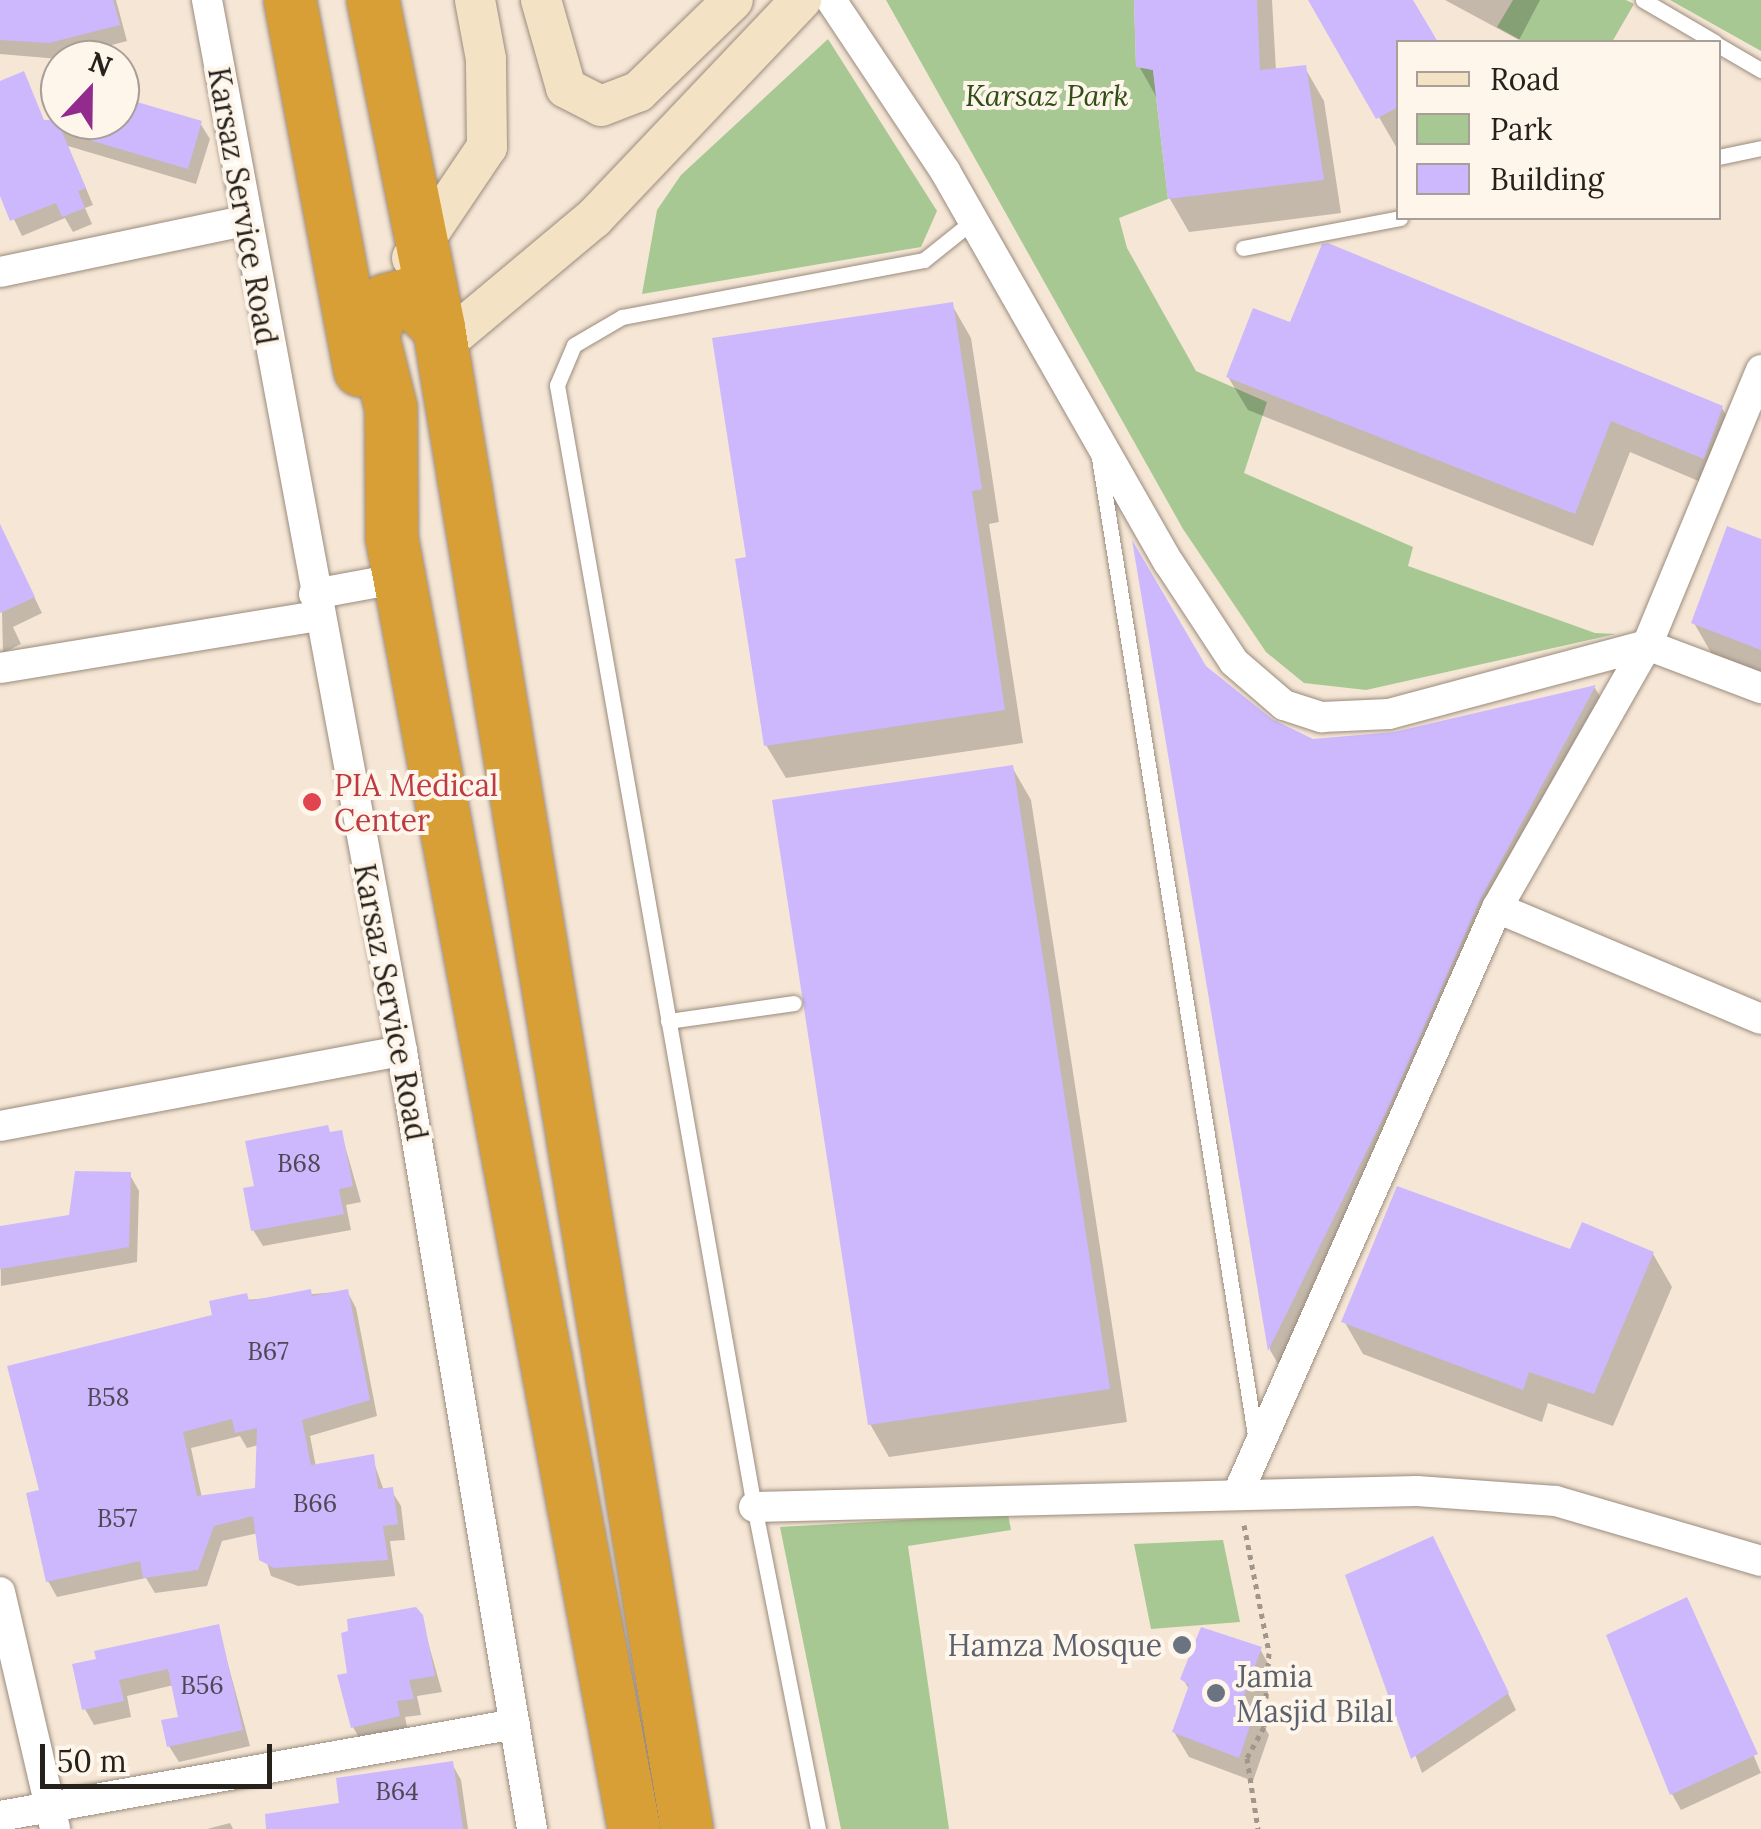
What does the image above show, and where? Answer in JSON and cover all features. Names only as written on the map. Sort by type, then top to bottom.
[{"type":"highway","points":[[290,0],[590,1619],[634,1829]]},
{"type":"highway","points":[[373,0],[441,337],[688,1829]]},
{"type":"highway","points":[[396,558],[390,408],[374,336],[386,300],[406,295],[441,337]]},
{"type":"highway","points":[[590,1619],[594,1737],[610,1829]]},
{"type":"highway","points":[[663,1665],[704,1829]]},
{"type":"street","name":"Karsaz Service Road","points":[[207,0],[244,221],[402,1051],[532,1829]]},
{"type":"street","points":[[386,300],[487,148],[486,59],[474,0]]},
{"type":"street","points":[[541,0],[566,88],[601,106],[638,92],[733,0]]},
{"type":"street","points":[[441,337],[594,218],[804,2],[974,220],[1093,424],[1168,563],[1234,662],[1284,705],[1322,717],[1389,714],[1647,645],[1761,688]]},
{"type":"street","points":[[0,272],[244,221]]},
{"type":"street","points":[[1238,1493],[1497,908],[1647,645],[1761,370]]},
{"type":"street","points":[[0,668],[316,605],[396,558]]},
{"type":"street","points":[[1497,908],[1761,1019]]},
{"type":"street","points":[[0,1126],[402,1051]]},
{"type":"street","points":[[754,1507],[1416,1490],[1556,1501],[1761,1561]]},
{"type":"street","points":[[0,1592],[53,1818]]},
{"type":"street","points":[[0,1816],[53,1818],[514,1724]]},
{"type":"lane","points":[[1644,0],[1710,40]]},
{"type":"lane","points":[[1721,46],[1761,70]]},
{"type":"lane","points":[[1721,155],[1761,148]]},
{"type":"lane","points":[[1244,248],[1396,219]]},
{"type":"lane","points":[[818,1829],[754,1507],[556,385],[574,345],[622,317],[924,260],[974,220]]},
{"type":"lane","points":[[1093,424],[1258,1449]]},
{"type":"lane","points":[[668,1021],[794,1002]]},
{"type":"path","points":[[1238,1493],[1269,1653],[1264,1728],[1247,1758],[1258,1829]]},
{"type":"green space","name":"Karsaz Park","points":[[886,0],[1134,0],[1136,66],[1153,70],[1168,199],[1119,218],[1127,248],[1196,371],[1267,402],[1244,473],[1413,547],[1408,566],[1595,633],[1616,634],[1366,690],[1304,683],[1266,652],[1183,529]]},
{"type":"green space","points":[[1513,0],[1626,0],[1634,4],[1613,40],[1520,40],[1497,27]]},
{"type":"green space","points":[[1670,0],[1761,0],[1761,51]]},
{"type":"green space","points":[[828,39],[937,211],[921,247],[642,294],[657,210],[681,175]]},
{"type":"green space","points":[[1008,1514],[1011,1530],[908,1546],[949,1829],[841,1829],[780,1527]]},
{"type":"green space","points":[[1223,1540],[1240,1622],[1151,1629],[1134,1544]]},
{"type":"building","points":[[0,0],[113,0],[120,25],[61,40],[0,40]]},
{"type":"building","points":[[1134,0],[1257,0],[1260,70],[1306,65],[1324,180],[1168,199],[1153,70],[1136,67]]},
{"type":"building","points":[[1308,0],[1413,0],[1437,40],[1396,40],[1396,108],[1376,119]]},
{"type":"building","points":[[24,71],[40,110],[40,140],[65,140],[86,188],[78,191],[85,208],[62,217],[56,203],[10,221],[0,196],[0,81]]},
{"type":"building","points":[[140,103],[202,121],[188,169],[89,140],[140,140]]},
{"type":"building","points":[[1328,243],[1723,406],[1704,459],[1611,421],[1575,514],[1226,377],[1253,308],[1290,322],[1322,244]]},
{"type":"building","points":[[953,302],[982,489],[972,491],[1005,710],[764,746],[735,559],[746,557],[712,338]]},
{"type":"building","points":[[0,524],[35,597],[0,613]]},
{"type":"building","points":[[1727,526],[1761,539],[1761,650],[1691,623]]},
{"type":"building","points":[[1132,540],[1206,666],[1272,719],[1313,739],[1394,732],[1596,685],[1480,900],[1391,1102],[1268,1351]]},
{"type":"building","points":[[1013,765],[1110,1389],[868,1425],[772,800]]},
{"type":"building","points":[[328,1125],[330,1132],[342,1130],[353,1186],[339,1189],[344,1214],[251,1231],[243,1188],[254,1186],[245,1141]]},
{"type":"building","points":[[75,1171],[131,1172],[129,1247],[0,1269],[0,1226],[69,1215]]},
{"type":"building","points":[[1397,1186],[1570,1249],[1582,1222],[1654,1252],[1594,1394],[1529,1372],[1523,1390],[1341,1322]]},
{"type":"building","points":[[311,1289],[312,1296],[348,1289],[370,1400],[302,1420],[311,1465],[374,1454],[378,1489],[393,1487],[398,1524],[383,1526],[388,1560],[274,1568],[259,1560],[253,1516],[214,1526],[198,1570],[143,1578],[140,1561],[46,1582],[26,1493],[39,1490],[7,1366],[212,1315],[209,1301],[247,1293],[249,1301]],"holes":[[[232,1419],[235,1433],[257,1428],[255,1488],[197,1496],[183,1432]]]},
{"type":"building","points":[[1433,1536],[1509,1693],[1411,1759],[1345,1575]]},
{"type":"building","points":[[1687,1597],[1758,1754],[1670,1795],[1606,1635]]},
{"type":"building","points":[[416,1607],[423,1615],[435,1676],[409,1680],[414,1699],[397,1701],[400,1716],[351,1728],[337,1675],[347,1673],[341,1633],[348,1631],[347,1619]]},
{"type":"building","points":[[219,1624],[243,1730],[167,1747],[161,1720],[178,1717],[168,1669],[119,1680],[124,1701],[82,1710],[72,1664],[96,1659],[94,1651]]},
{"type":"building","name":"Jamia Masjid Bilal","points":[[1201,1627],[1262,1647],[1242,1701],[1256,1708],[1239,1758],[1172,1732],[1189,1685],[1180,1679]]},
{"type":"building","points":[[453,1761],[463,1829],[266,1829],[265,1814],[339,1803],[336,1778]]},
{"type":"place","name":"PIA Medical Center","points":[[312,802]]},
{"type":"place","name":"Hamza Mosque","points":[[1182,1645]]},
{"type":"place","name":"Jamia Masjid Bilal","points":[[1216,1693]]}]
